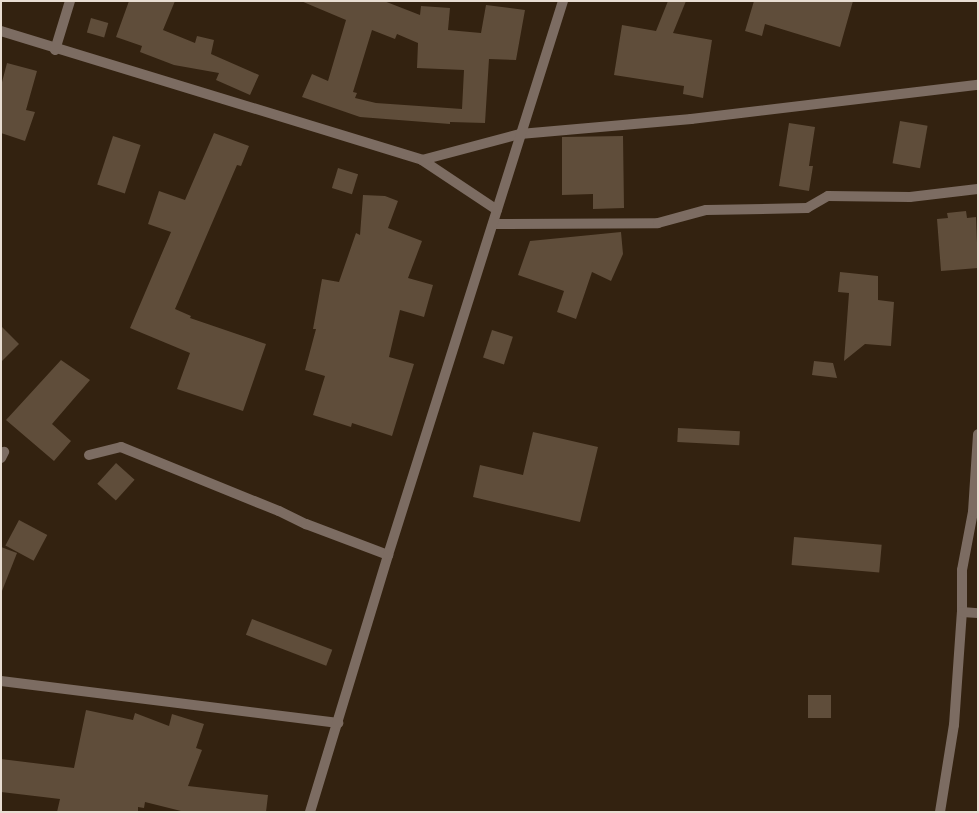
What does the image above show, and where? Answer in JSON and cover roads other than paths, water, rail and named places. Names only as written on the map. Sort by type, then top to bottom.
[{"type":"street","points":[[55,50],[70,1]]},
{"type":"street","points":[[310,812],[388,555],[563,1]]},
{"type":"street","points":[[1,31],[55,50],[422,160],[497,210]]},
{"type":"street","points":[[422,160],[520,134],[691,119],[978,85]]},
{"type":"street","points":[[493,224],[658,222],[706,210],[807,208],[828,196],[910,197],[978,189]]},
{"type":"street","points":[[940,812],[954,725],[962,612],[962,570],[973,512],[978,434]]},
{"type":"street","points":[[89,455],[121,447],[265,505],[306,524],[388,555]]},
{"type":"street","points":[[962,612],[978,613]]},
{"type":"street","points":[[1,682],[338,723]]}]
